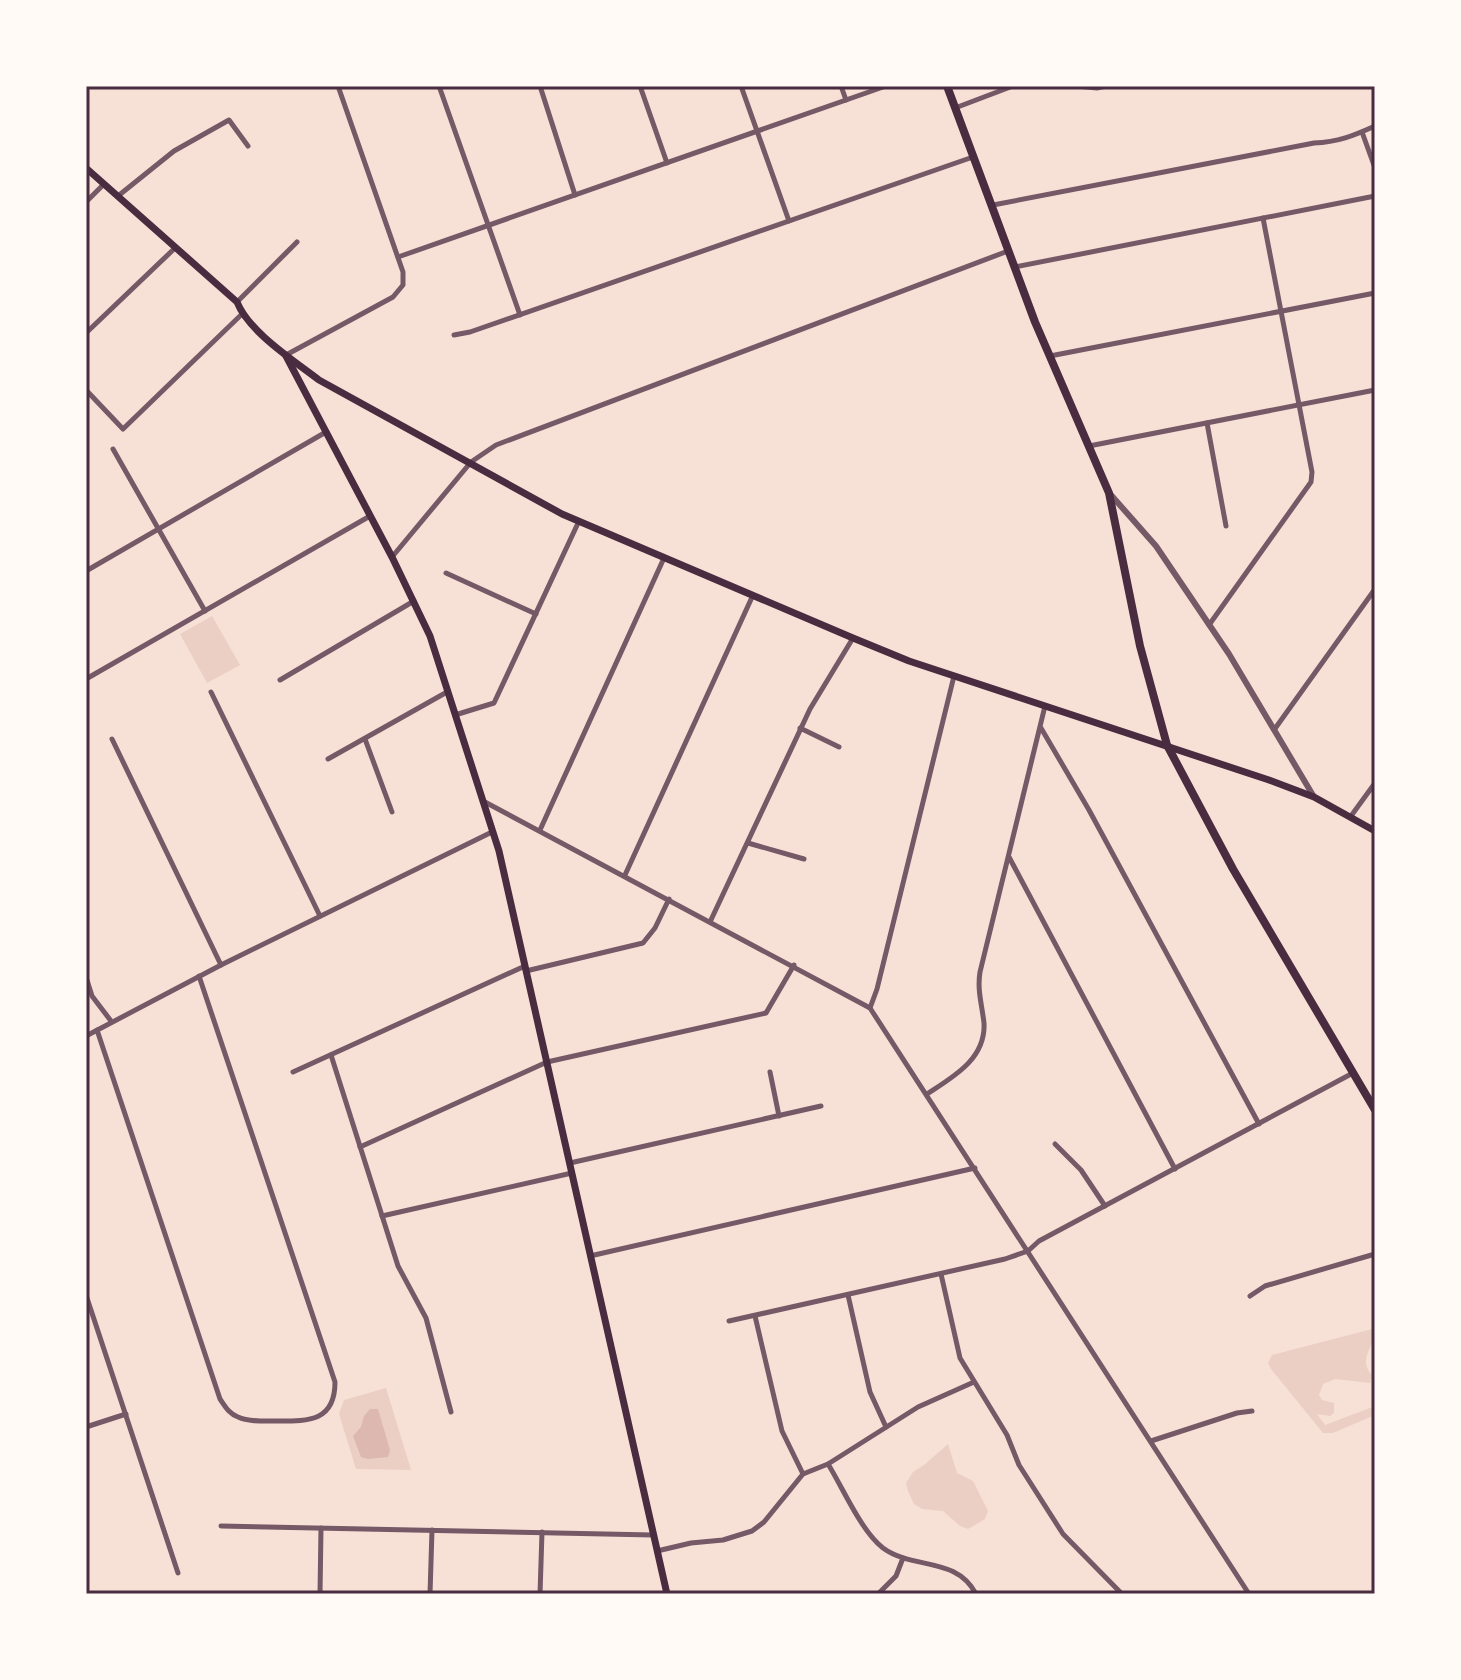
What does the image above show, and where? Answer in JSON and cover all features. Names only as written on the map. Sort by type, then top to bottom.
[{"type":"main road","points":[[947,86],[1050,356],[1109,493],[1140,646],[1167,745],[1233,869],[1375,1110]]},
{"type":"main road","points":[[86,168],[237,302],[242,314],[286,355],[319,380],[579,521],[909,661],[1167,745],[1314,797],[1375,831]]},
{"type":"main road","points":[[286,355],[430,636],[493,832],[667,1594]]},
{"type":"street","points":[[286,355],[393,297],[403,285],[403,272],[338,86]]},
{"type":"street","points":[[439,86],[520,315]]},
{"type":"street","points":[[540,86],[575,195]]},
{"type":"street","points":[[640,86],[667,163]]},
{"type":"street","points":[[741,86],[789,221]]},
{"type":"street","points":[[841,86],[846,100]]},
{"type":"street","points":[[398,257],[886,86]]},
{"type":"street","points":[[955,108],[1013,86]]},
{"type":"street","points":[[1077,86],[1106,86]]},
{"type":"street","points":[[118,196],[174,151],[229,120],[248,146]]},
{"type":"street","points":[[993,205],[1314,143],[1334,142],[1375,126]]},
{"type":"street","points":[[1362,132],[1375,168]]},
{"type":"street","points":[[454,335],[520,315],[974,156]]},
{"type":"street","points":[[86,202],[104,184]]},
{"type":"street","points":[[1015,267],[1375,196]]},
{"type":"street","points":[[1209,625],[1311,482],[1312,472],[1263,218]]},
{"type":"street","points":[[237,302],[297,242]]},
{"type":"street","points":[[86,333],[175,248]]},
{"type":"street","points":[[392,557],[471,462],[496,445],[1009,251]]},
{"type":"street","points":[[1050,356],[1375,295]]},
{"type":"street","points":[[86,390],[123,429],[242,314]]},
{"type":"street","points":[[1089,446],[1375,390]]},
{"type":"street","points":[[1207,423],[1226,526]]},
{"type":"street","points":[[86,571],[326,432]]},
{"type":"street","points":[[113,449],[205,611]]},
{"type":"street","points":[[1109,493],[1156,546],[1209,625],[1314,797]]},
{"type":"street","points":[[86,679],[370,516]]},
{"type":"street","points":[[455,715],[494,703],[579,521]]},
{"type":"street","points":[[540,830],[664,558]]},
{"type":"street","points":[[446,573],[536,614]]},
{"type":"street","points":[[1274,730],[1375,589]]},
{"type":"street","points":[[625,875],[753,595]]},
{"type":"street","points":[[280,680],[414,601]]},
{"type":"street","points":[[710,922],[800,728],[853,638]]},
{"type":"street","points":[[870,1008],[954,676]]},
{"type":"street","points":[[211,692],[320,916]]},
{"type":"street","points":[[328,759],[447,692]]},
{"type":"street","points":[[927,1094],[965,1068],[980,1047],[984,1024],[978,994],[980,972],[1045,705]]},
{"type":"street","points":[[800,728],[839,747]]},
{"type":"street","points":[[1041,728],[1089,810],[1259,1124]]},
{"type":"street","points":[[112,739],[221,965]]},
{"type":"street","points":[[365,739],[392,812]]},
{"type":"street","points":[[1351,816],[1375,783]]},
{"type":"street","points":[[483,801],[870,1008],[1249,1594]]},
{"type":"street","points":[[86,1036],[199,976],[493,832]]},
{"type":"street","points":[[748,843],[804,859]]},
{"type":"street","points":[[1009,857],[1175,1169]]},
{"type":"street","points":[[293,1072],[526,968],[643,943],[655,928],[669,899]]},
{"type":"street","points":[[360,1147],[547,1062],[766,1013],[794,965]]},
{"type":"street","points":[[97,1030],[220,1399],[235,1416],[247,1420],[303,1421],[318,1418],[330,1408],[335,1396],[335,1382],[199,976]]},
{"type":"street","points":[[86,977],[92,996],[111,1021]]},
{"type":"street","points":[[331,1055],[398,1266],[426,1318],[451,1412]]},
{"type":"street","points":[[770,1072],[779,1116]]},
{"type":"street","points":[[729,1321],[941,1274],[1028,1251],[1039,1241],[1353,1073]]},
{"type":"street","points":[[570,1163],[821,1106]]},
{"type":"street","points":[[1055,1144],[1081,1170],[1105,1206]]},
{"type":"street","points":[[590,1256],[975,1168]]},
{"type":"street","points":[[382,1216],[572,1173]]},
{"type":"street","points":[[1250,1296],[1265,1286],[1375,1254]]},
{"type":"street","points":[[941,1274],[958,1350],[1007,1435],[1019,1465],[1070,1543],[1121,1594]]},
{"type":"street","points":[[86,1295],[178,1573]]},
{"type":"street","points":[[848,1295],[870,1392],[886,1427]]},
{"type":"street","points":[[755,1316],[782,1431],[803,1474]]},
{"type":"street","points":[[657,1551],[723,1540],[752,1531],[764,1522],[803,1474],[828,1464],[918,1407],[974,1382]]},
{"type":"street","points":[[1151,1441],[1252,1411]]},
{"type":"street","points":[[86,1427],[126,1414]]},
{"type":"street","points":[[828,1464],[876,1541],[903,1558],[946,1566],[968,1582],[976,1594]]},
{"type":"street","points":[[221,1526],[653,1535]]},
{"type":"street","points":[[320,1594],[321,1528]]},
{"type":"street","points":[[430,1594],[432,1530]]},
{"type":"street","points":[[540,1594],[542,1532]]},
{"type":"street","points":[[878,1594],[896,1576],[903,1558]]},
{"type":"shaded area","points":[[212,616],[240,665],[207,683],[180,634]]},
{"type":"shaded area","points":[[1375,1330],[1374,1336],[1366,1358],[1372,1375],[1370,1383],[1335,1379],[1323,1384],[1319,1395],[1322,1400],[1334,1403],[1334,1413],[1330,1416],[1317,1414],[1325,1425],[1375,1406],[1375,1415],[1333,1433],[1323,1433],[1268,1363],[1272,1355]]},
{"type":"shaded area","points":[[386,1388],[411,1470],[356,1469],[339,1414],[344,1400]]},
{"type":"shaded area","points":[[370,1409],[378,1409],[390,1450],[388,1457],[361,1457],[353,1436]]},
{"type":"shaded area","points":[[948,1444],[957,1473],[973,1481],[988,1511],[985,1519],[968,1529],[943,1511],[922,1509],[914,1504],[906,1483],[913,1472]]}]
